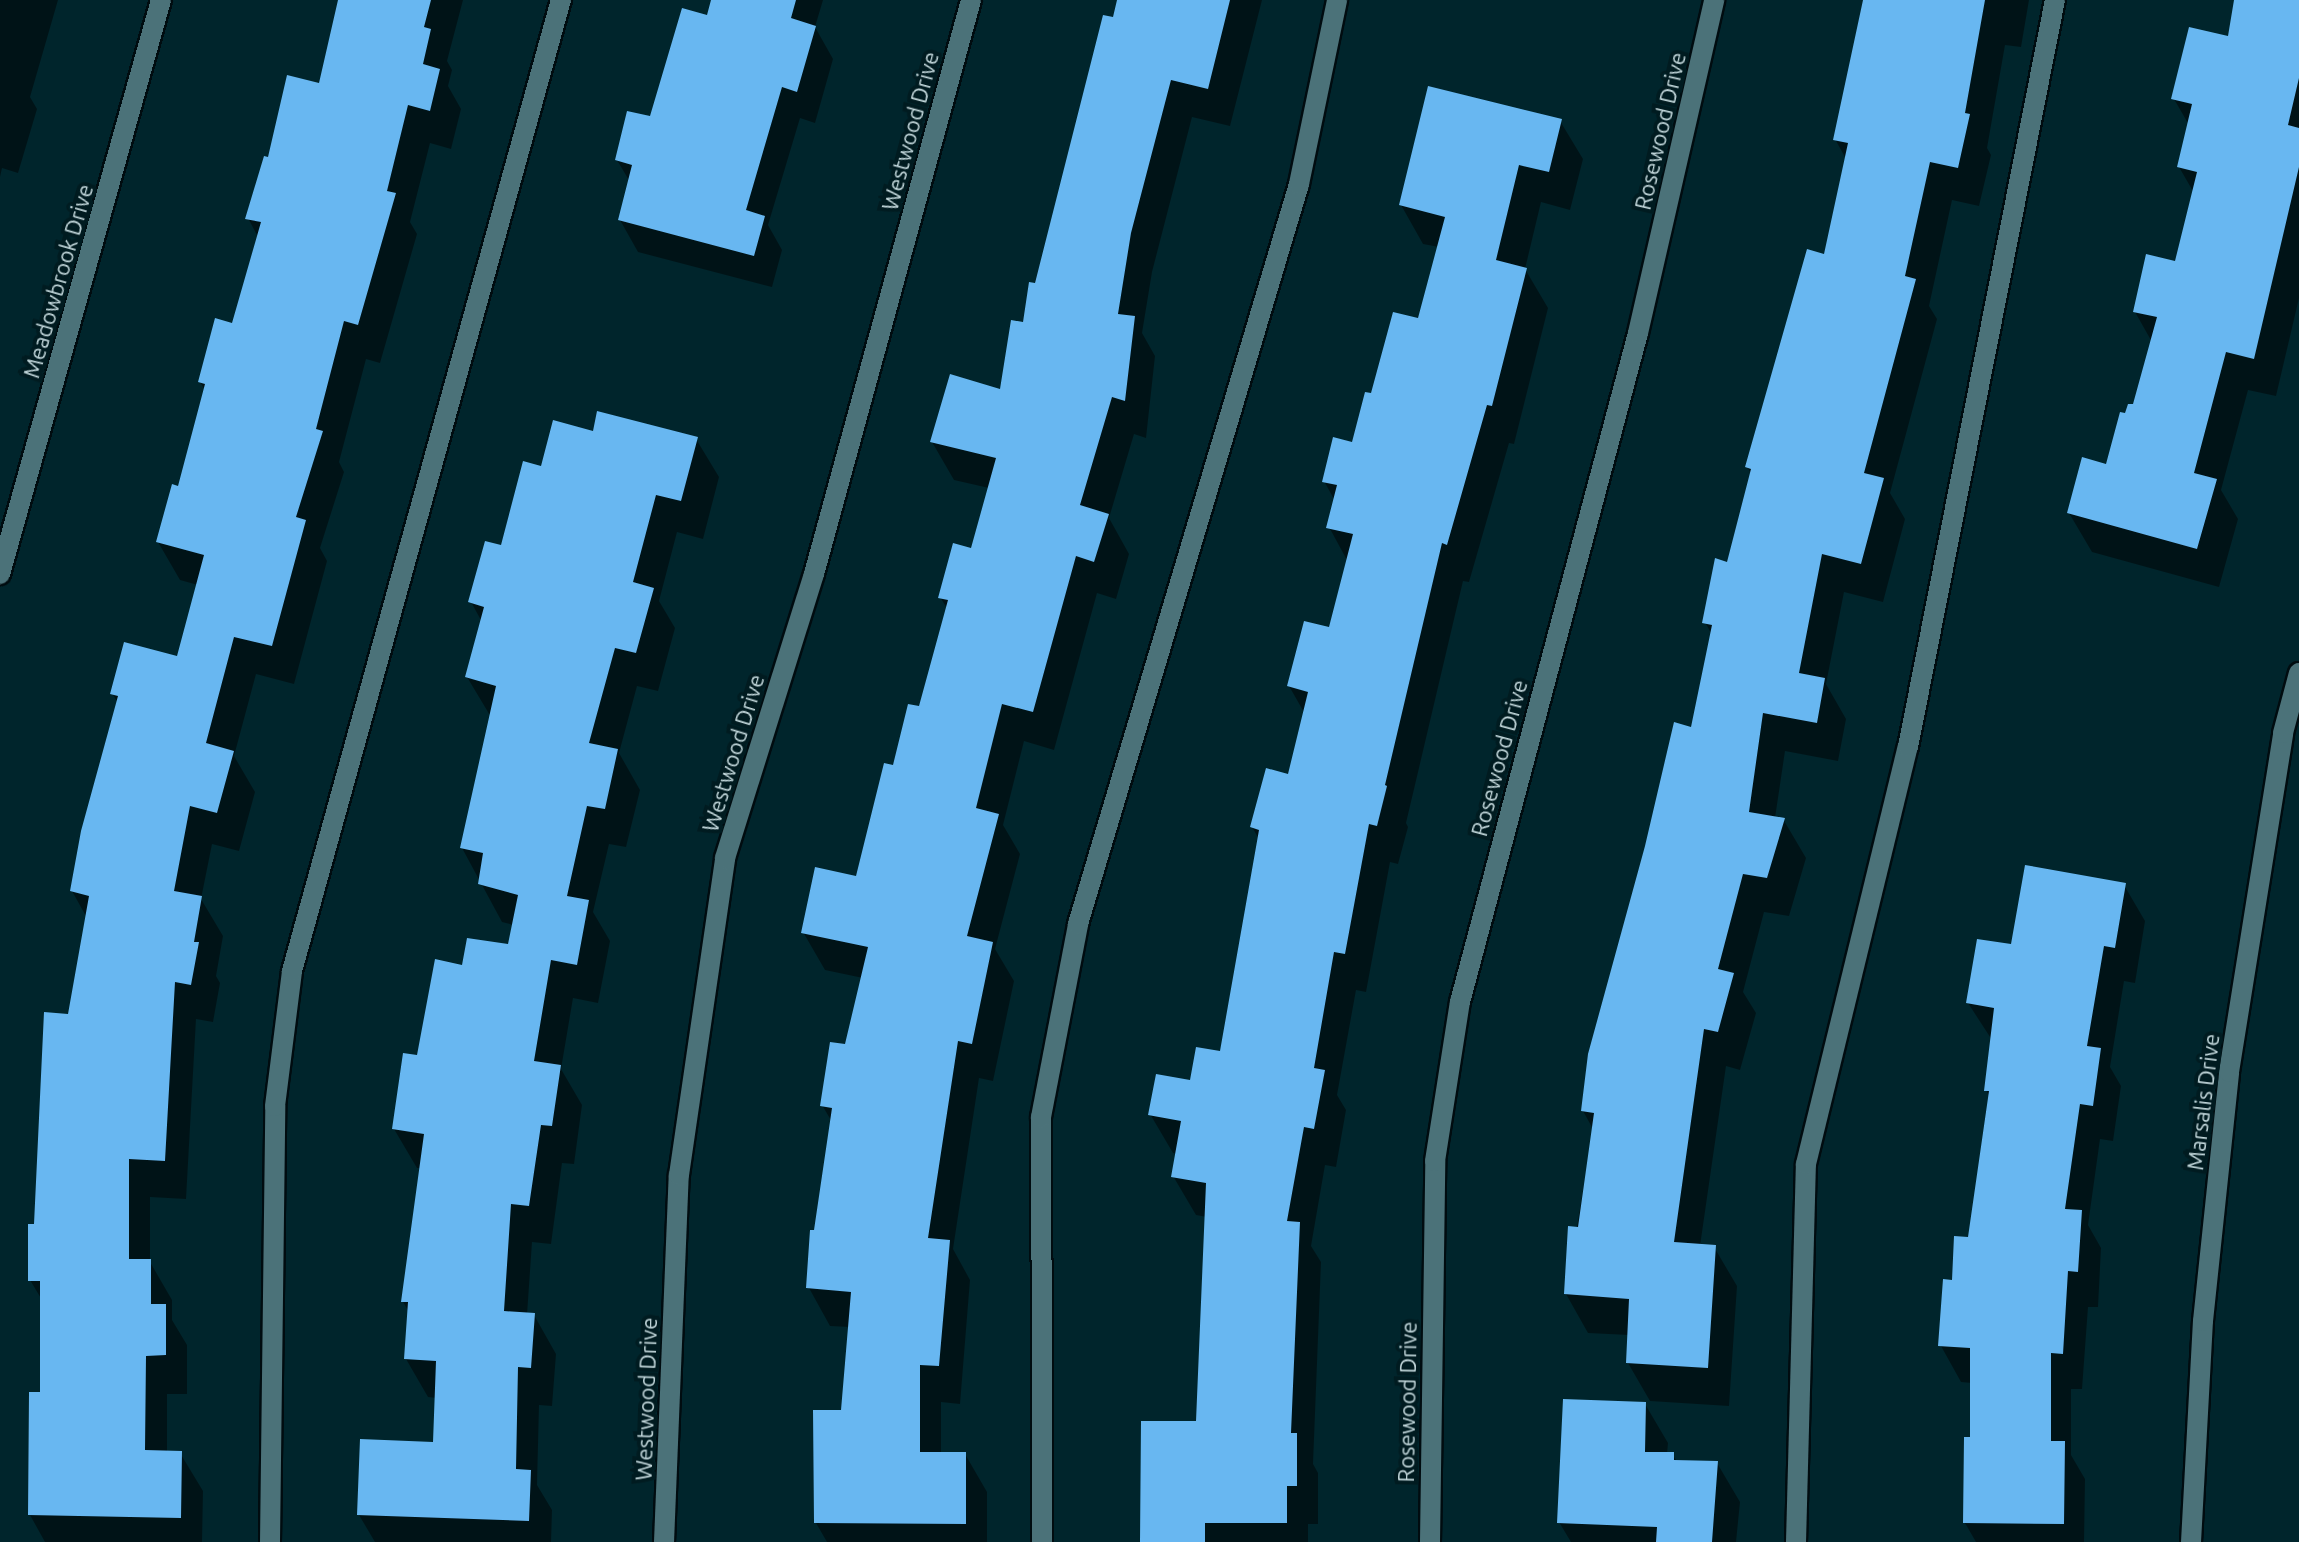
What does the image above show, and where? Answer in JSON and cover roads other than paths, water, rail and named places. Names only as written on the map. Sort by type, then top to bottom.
[{"type":"street","name":"Meadowbrook Drive","points":[[0,574],[161,0]]},
{"type":"street","points":[[270,1542],[275,1106],[292,971],[561,0]]},
{"type":"street","name":"Westwood Drive","points":[[664,1542],[679,1175],[725,858],[814,574],[971,0]]},
{"type":"street","points":[[1042,1542],[1041,1117],[1078,924],[1299,184],[1337,0]]},
{"type":"street","name":"Rosewood Drive","points":[[1430,1542],[1435,1161],[1460,1002],[1638,333],[1714,0]]},
{"type":"street","points":[[1796,1542],[1806,1164],[1908,747],[2055,0]]},
{"type":"street","name":"Marsalis Drive","points":[[2191,1542],[2203,1321],[2229,1072],[2283,733],[2299,673]]}]
